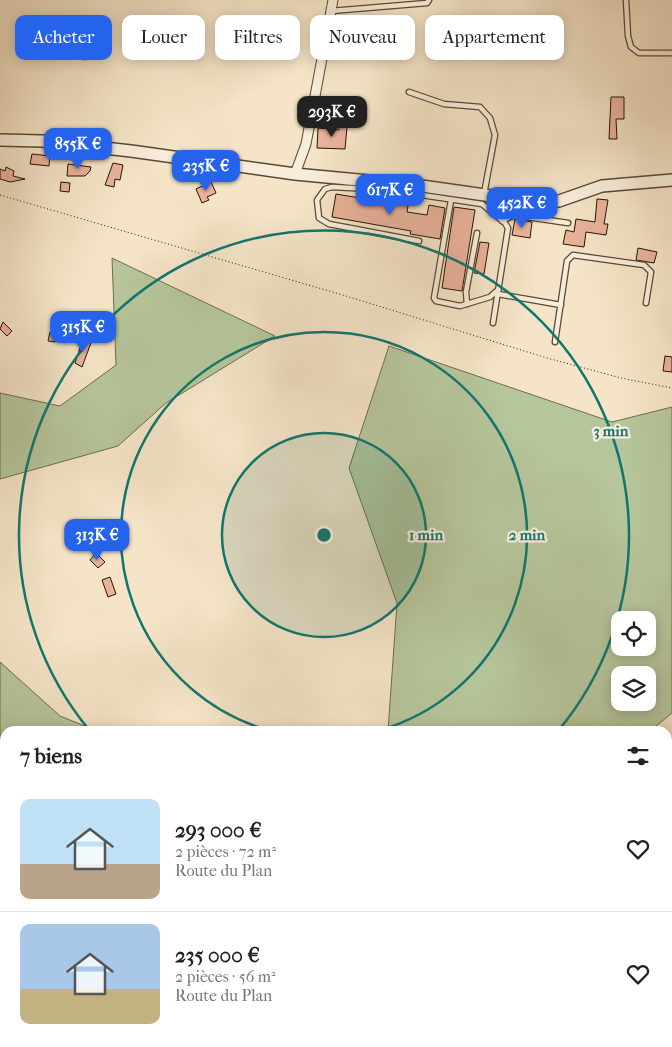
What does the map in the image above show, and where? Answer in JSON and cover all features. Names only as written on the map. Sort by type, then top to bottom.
[{"type":"street","points":[[295,174],[306,144],[333,0]]},
{"type":"street","points":[[0,140],[42,141],[131,151],[295,174],[422,186],[540,203],[559,201],[602,186],[672,180]]},
{"type":"street","points":[[504,198],[508,215]]},
{"type":"lane","points":[[331,11],[427,3],[429,0]]},
{"type":"lane","points":[[626,0],[628,36],[631,47],[639,53],[672,53]]},
{"type":"lane","points":[[409,92],[444,104],[480,107],[490,118],[495,135],[484,195]]},
{"type":"lane","points":[[419,241],[329,224],[319,218],[317,200],[326,189],[332,187],[388,190],[482,204],[508,228],[493,323]]},
{"type":"lane","points":[[451,200],[434,298],[436,301],[460,306],[490,297],[498,292],[561,305]]},
{"type":"lane","points":[[502,221],[508,215],[514,214],[568,223]]},
{"type":"lane","points":[[467,304],[466,292],[477,233]]},
{"type":"lane","points":[[555,342],[567,261],[576,254],[644,265],[649,268],[651,272],[646,303]]},
{"type":"path","points":[[0,195],[346,296],[547,358],[621,378],[672,388]]},
{"type":"green space","points":[[112,258],[275,336],[166,403],[118,446],[0,479],[0,393],[60,406],[116,365]]},
{"type":"green space","points":[[389,346],[612,422],[672,407],[672,713],[656,726],[388,726],[397,603],[349,468]]},
{"type":"green space","points":[[0,662],[60,716],[85,726],[0,726]]},
{"type":"building","points":[[611,97],[624,97],[624,119],[616,119],[617,139],[609,139]]},
{"type":"building","points":[[339,127],[347,127],[345,149],[317,148],[318,128],[339,130]]},
{"type":"building","points":[[32,154],[50,156],[49,166],[30,164]]},
{"type":"building","points":[[113,163],[123,165],[120,180],[115,179],[114,187],[105,185]]},
{"type":"building","points":[[68,164],[91,167],[85,176],[67,176]]},
{"type":"building","points":[[6,167],[14,171],[13,176],[25,179],[10,182],[0,179],[0,169],[5,171]]},
{"type":"building","points":[[61,182],[70,183],[69,192],[60,191]]},
{"type":"building","points":[[211,182],[216,193],[207,197],[209,200],[202,203],[196,189]]},
{"type":"building","points":[[336,194],[408,206],[407,212],[427,215],[429,205],[445,208],[440,239],[410,234],[411,231],[332,217]]},
{"type":"building","points":[[597,199],[608,200],[604,224],[608,224],[606,235],[586,232],[584,247],[563,244],[566,230],[574,232],[576,219],[595,222]]},
{"type":"building","points":[[454,207],[475,210],[462,291],[442,288]]},
{"type":"building","points":[[515,219],[532,222],[530,238],[512,235]]},
{"type":"building","points":[[480,242],[489,243],[484,274],[474,273]]},
{"type":"building","points":[[638,248],[657,252],[654,263],[636,260]]},
{"type":"building","points":[[3,322],[12,331],[7,336],[0,329]]},
{"type":"building","points":[[58,327],[71,331],[69,337],[57,339],[55,342],[48,341],[50,332],[56,333]]},
{"type":"building","points":[[88,338],[92,340],[82,367],[75,363],[80,348]]},
{"type":"building","points":[[665,356],[672,357],[672,372],[663,371]]},
{"type":"building","points":[[96,533],[102,539],[93,548],[87,543]]},
{"type":"building","points":[[96,553],[105,562],[98,568],[90,560]]},
{"type":"building","points":[[110,577],[116,594],[108,597],[102,580]]}]
